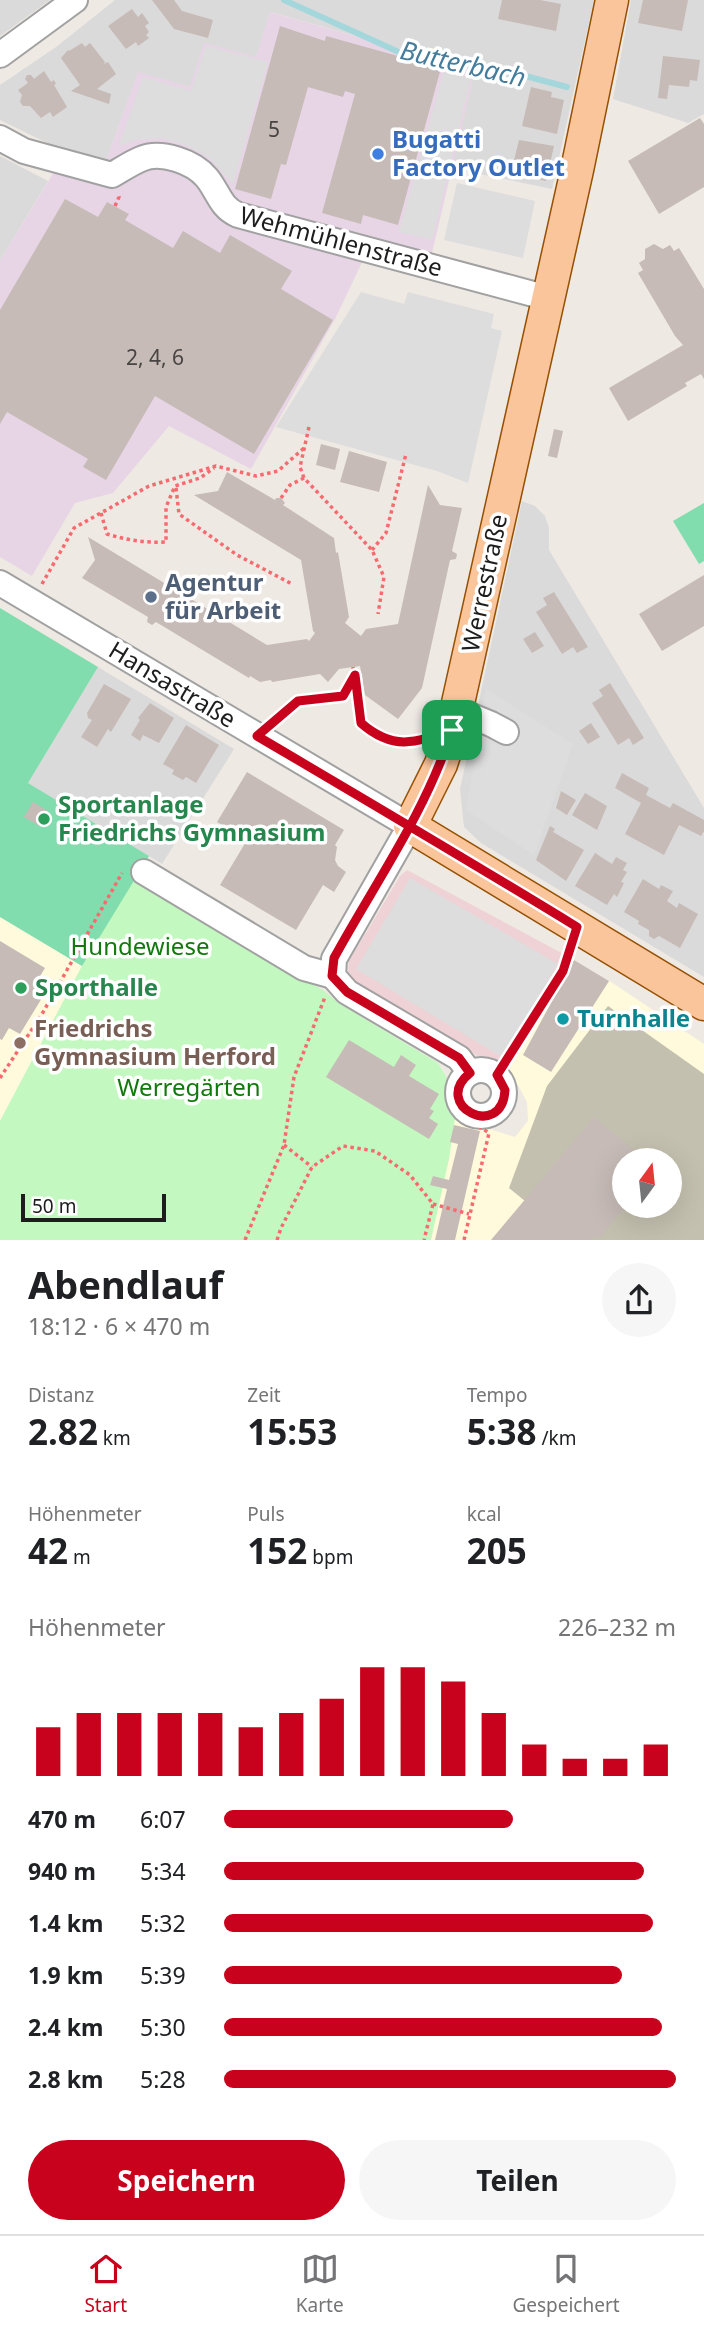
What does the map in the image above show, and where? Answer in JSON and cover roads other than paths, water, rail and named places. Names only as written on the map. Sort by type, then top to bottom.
[{"type":"main road","name":"Werrestraße","points":[[410,826],[441,764],[454,720],[612,0]]},
{"type":"main road","name":"Hansastraße","points":[[410,826],[704,1004]]},
{"type":"street","points":[[0,55],[75,0]]},
{"type":"street","name":"Wehmühlenstraße","points":[[0,138],[24,151],[112,175],[143,157],[164,157],[184,162],[206,177],[226,210],[238,215],[548,298]]},
{"type":"street","name":"Hansastraße","points":[[0,583],[410,826]]},
{"type":"street","points":[[454,720],[491,724],[506,732]]},
{"type":"street","name":"Werrestraße","points":[[332,976],[334,958],[410,826]]},
{"type":"street","points":[[144,872],[304,968],[332,976],[347,992],[459,1058],[470,1073]]},
{"type":"street","points":[[479,1070],[497,1075],[505,1090],[504,1099],[495,1113],[478,1116],[465,1110],[458,1098],[460,1083],[470,1073],[479,1070]]},
{"type":"waterway","name":"Butterbach","points":[[284,0],[401,53],[518,74],[567,87]]},
{"type":"place","name":"Bugatti Factory Outlet","points":[[378,154]]},
{"type":"place","name":"Agentur für Arbeit","points":[[151,597]]},
{"type":"place","name":"Sportanlage Friedrichs Gymnasium","points":[[44,819]]},
{"type":"place","name":"Sporthalle","points":[[21,988]]},
{"type":"place","name":"Turnhalle","points":[[563,1019]]},
{"type":"place","name":"Friedrichs Gymnasium Herford","points":[[20,1043]]},
{"type":"park label","name":"Hundewiese","points":[[140,947]]},
{"type":"park label","name":"Werregärten","points":[[189,1088]]}]
